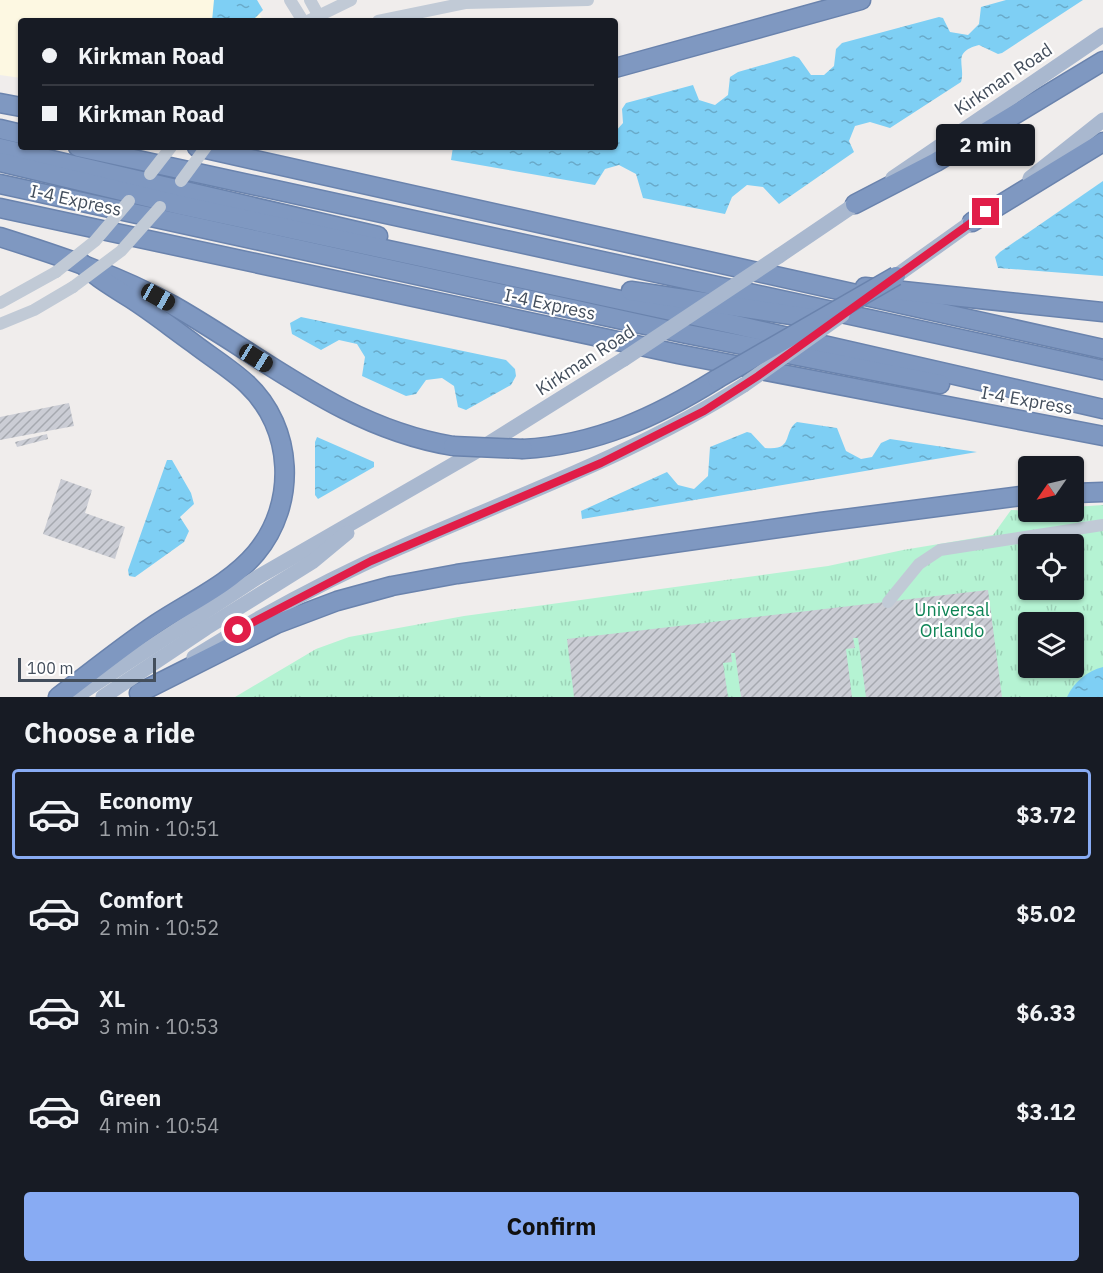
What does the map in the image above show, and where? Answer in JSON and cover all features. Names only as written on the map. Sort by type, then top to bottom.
[{"type":"highway","points":[[618,67],[861,0]]},
{"type":"highway","points":[[855,204],[936,162],[1103,61]]},
{"type":"highway","points":[[0,103],[18,106]]},
{"type":"highway","points":[[0,129],[18,133]]},
{"type":"highway","points":[[972,222],[1103,142]]},
{"type":"highway","points":[[0,148],[140,187],[1103,411]]},
{"type":"highway","points":[[92,150],[1103,370]]},
{"type":"highway","points":[[210,150],[1103,349]]},
{"type":"highway","points":[[0,162],[140,187]]},
{"type":"highway","name":"I-4 Express","points":[[0,184],[682,333],[1103,411]]},
{"type":"highway","points":[[170,194],[601,286],[749,310],[936,334]]},
{"type":"highway","points":[[0,208],[678,354],[1103,436]]},
{"type":"highway","points":[[0,237],[79,261],[136,285],[180,309],[342,410],[396,433],[453,446],[524,449],[568,444],[625,428],[671,407],[896,276]]},
{"type":"highway","points":[[58,697],[148,629],[247,563],[272,530],[285,481],[284,454],[278,433],[268,412],[251,388],[142,305],[102,282],[79,261]]},
{"type":"highway","points":[[777,278],[1103,312]]},
{"type":"highway","points":[[1084,493],[1103,492]]},
{"type":"highway","points":[[136,695],[276,624],[338,601],[392,586],[457,574],[845,518],[1018,496]]},
{"type":"main road","name":"Kirkman Road","points":[[75,697],[258,577],[497,439],[624,359],[1103,35]]},
{"type":"main road","points":[[136,695],[223,639],[311,590],[401,547],[623,453],[704,411],[744,385],[972,222],[1103,120]]},
{"type":"main road","points":[[103,697],[206,628],[312,562],[388,502]]},
{"type":"street","points":[[290,0],[311,18]]},
{"type":"street","points":[[310,0],[313,18]]},
{"type":"street","points":[[317,18],[351,0]]},
{"type":"street","points":[[392,18],[465,3],[588,0]]},
{"type":"street","points":[[0,303],[56,272],[95,241],[169,150]]},
{"type":"street","points":[[0,324],[34,310],[73,287],[125,246],[170,194],[204,150]]},
{"type":"street","points":[[888,602],[919,564],[940,550],[1103,525]]},
{"type":"shaded area","points":[[0,0],[250,0],[262,18],[18,18],[18,78],[0,75]]},
{"type":"green space","name":"Universal Orlando","points":[[1103,505],[1103,697],[235,697],[316,649],[349,637],[464,616],[828,566],[903,550],[993,535],[1011,510],[1018,510],[1018,522],[1084,522],[1084,506]]},
{"type":"water","points":[[214,0],[257,0],[263,10],[255,18],[212,18]]},
{"type":"water","points":[[1006,0],[1083,0],[1002,53],[998,54],[979,45],[965,51],[961,60],[961,82],[890,128],[870,122],[855,126],[849,141],[854,152],[779,204],[763,187],[747,185],[732,197],[725,214],[643,198],[636,174],[619,165],[605,169],[595,185],[451,160],[453,150],[618,150],[618,129],[623,123],[622,109],[626,103],[693,85],[699,100],[715,105],[728,95],[730,77],[738,72],[794,56],[799,58],[811,75],[824,75],[834,66],[836,49],[842,43],[939,17],[943,18],[950,32],[968,35],[979,24],[981,7]]},
{"type":"water","points":[[1103,181],[1103,276],[998,268],[995,257],[1000,252]]},
{"type":"water","points":[[301,317],[506,360],[515,369],[516,376],[511,385],[466,410],[458,407],[454,386],[442,378],[426,380],[416,394],[406,396],[362,376],[365,357],[357,344],[339,340],[321,350],[292,334],[290,323]]},
{"type":"water","points":[[797,422],[837,428],[846,451],[861,459],[872,457],[881,443],[890,439],[977,452],[582,519],[581,511],[667,472],[678,485],[694,489],[708,476],[710,447],[747,432],[751,433],[765,448],[781,447]]},
{"type":"water","points":[[317,437],[374,462],[374,467],[318,499],[315,495],[315,442]]},
{"type":"water","points":[[167,460],[172,460],[191,493],[194,504],[180,517],[189,531],[184,542],[135,577],[129,576],[128,570]]},
{"type":"water","points":[[1103,667],[1103,697],[1067,697],[1073,687],[1092,671]]},
{"type":"building","points":[[69,403],[74,426],[0,440],[0,417]]},
{"type":"building","points":[[47,434],[48,439],[17,447],[15,442]]},
{"type":"building","points":[[61,479],[92,490],[85,513],[125,527],[115,559],[43,534]]},
{"type":"building","points":[[988,590],[1002,697],[866,697],[858,638],[853,638],[855,648],[846,649],[852,697],[741,697],[735,653],[731,653],[732,662],[723,663],[728,697],[574,697],[567,639]]},
{"type":"route","points":[[238,630],[311,590],[371,561],[601,463],[704,411],[758,376],[986,212]]}]
